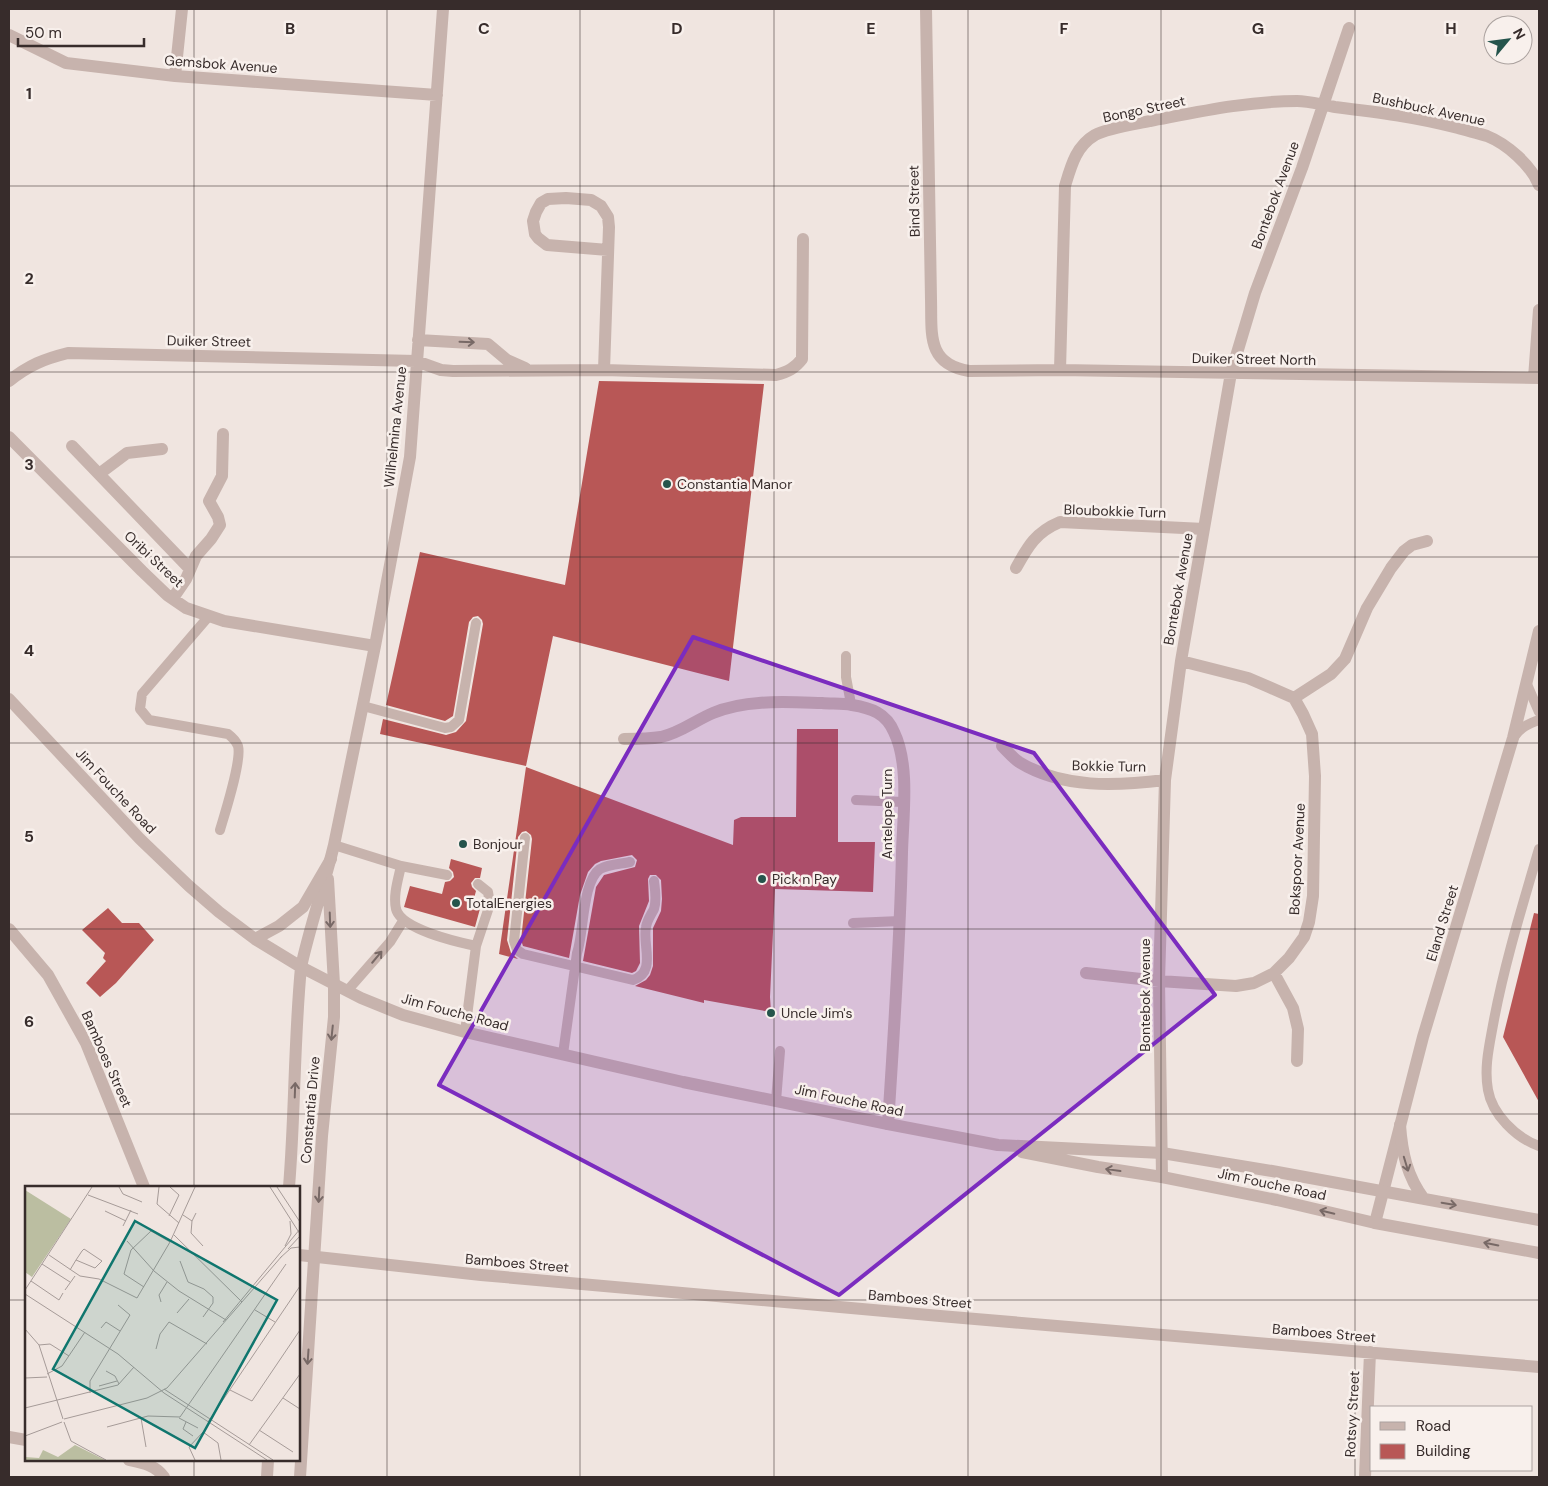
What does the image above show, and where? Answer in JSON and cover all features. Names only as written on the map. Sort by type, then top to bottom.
[{"type":"street","points":[[175,76],[182,9]]},
{"type":"street","name":"Wilhelmina Avenue","points":[[301,968],[308,932],[334,845],[375,646],[410,457],[443,9]]},
{"type":"street","name":"Bind Street","points":[[926,9],[933,344],[939,357],[944,362],[956,369],[969,370]]},
{"type":"street","name":"Bontebok Avenue","points":[[1162,1177],[1159,981],[1165,780],[1181,661],[1231,373],[1255,293],[1290,202],[1349,28]]},
{"type":"street","name":"Gemsbok Avenue","points":[[9,35],[66,63],[175,76],[437,95]]},
{"type":"street","name":"Bongo Street","points":[[1060,370],[1065,186],[1079,149],[1096,135],[1126,126],[1196,113],[1271,102],[1300,101],[1323,105]]},
{"type":"street","name":"Bushbuck Avenue","points":[[1323,105],[1389,113],[1443,124],[1488,136],[1508,149],[1538,178]]},
{"type":"street","points":[[604,370],[608,250],[608,218],[601,206],[591,200],[548,199],[536,212],[533,221],[535,234],[547,245],[608,250]]},
{"type":"street","name":"Duiker Street","points":[[9,381],[26,367],[68,353],[416,361],[441,370],[604,370],[776,375],[787,372],[797,366],[802,358],[803,239]]},
{"type":"street","points":[[1537,378],[1539,310]]},
{"type":"street","points":[[418,340],[482,342],[488,344],[507,360],[529,370]]},
{"type":"street","name":"Duiker Street North","points":[[969,370],[1537,378]]},
{"type":"street","points":[[173,598],[196,556],[220,525],[218,517],[209,501],[222,476],[223,434]]},
{"type":"street","name":"Oribi Street","points":[[9,437],[142,571],[186,608],[224,621],[375,646]]},
{"type":"street","points":[[72,446],[190,570]]},
{"type":"street","points":[[99,474],[127,453],[162,448]]},
{"type":"street","name":"Bloubokkie Turn","points":[[1016,568],[1026,548],[1046,528],[1060,522],[1204,530]]},
{"type":"street","points":[[1181,661],[1248,678],[1294,698],[1331,674],[1344,659],[1367,608],[1391,568],[1404,551],[1412,545],[1427,541]]},
{"type":"street","name":"Eland Street","points":[[1375,1223],[1423,1037],[1513,738],[1539,632]]},
{"type":"street","name":"Bokspoor Avenue","points":[[1086,973],[1159,981],[1236,986],[1254,983],[1274,974],[1289,958],[1304,937],[1309,922],[1313,896],[1315,776],[1312,734],[1294,698]]},
{"type":"street","name":"Jim Fouche Road","points":[[9,699],[140,839],[189,886],[255,939],[301,968],[404,1015],[465,1032],[683,1082],[888,1124],[998,1144],[1033,1154],[1098,1168],[1162,1177],[1277,1200],[1375,1223],[1539,1253]]},
{"type":"street","name":"Antelope Turn","points":[[624,739],[662,737],[713,712],[747,705],[851,704],[877,711],[887,720],[894,732],[902,758],[903,802],[900,921],[888,1124]]},
{"type":"street","name":"Bokkie Turn","points":[[1002,746],[1018,761],[1041,773],[1067,781],[1092,784],[1129,784],[1165,780]]},
{"type":"street","points":[[255,939],[279,926],[303,907],[329,865]]},
{"type":"street","name":"Wilhelmina Avenue","points":[[329,865],[330,934],[334,984]]},
{"type":"street","name":"Bamboes Street","points":[[9,929],[48,975],[86,1043],[144,1186]]},
{"type":"street","name":"Constantia Drive","points":[[289,1186],[293,1138],[297,1012],[301,968]]},
{"type":"street","points":[[1274,974],[1293,1008],[1298,1029],[1297,1061]]},
{"type":"street","name":"Constantia Drive","points":[[300,1477],[322,1136],[334,1017],[334,984]]},
{"type":"street","points":[[1400,1125],[1407,1169],[1416,1189],[1424,1199]]},
{"type":"street","name":"Jim Fouche Road","points":[[998,1144],[1162,1153],[1272,1171],[1539,1220]]},
{"type":"street","name":"Bamboes Street","points":[[300,1255],[950,1317],[1539,1367]]},
{"type":"street","name":"Rotsvy Street","points":[[1364,1477],[1370,1352]]},
{"type":"street","points":[[9,1437],[25,1440]]},
{"type":"street","points":[[133,1461],[158,1468],[164,1477]]},
{"type":"street","points":[[267,1477],[268,1461]]},
{"type":"lane","points":[[209,616],[142,694],[140,709],[149,720],[228,734],[234,740],[238,747],[237,765],[220,830]]},
{"type":"lane","points":[[363,706],[445,728],[455,724],[459,720],[476,624]]},
{"type":"lane","points":[[846,656],[846,677],[851,704]]},
{"type":"lane","points":[[1526,681],[1539,712]]},
{"type":"lane","points":[[1513,738],[1525,725],[1539,720]]},
{"type":"lane","points":[[856,800],[903,802]]},
{"type":"lane","points":[[525,838],[514,928],[515,946],[523,954],[633,980],[642,976],[647,962],[646,925],[656,903],[654,881]]},
{"type":"lane","points":[[334,845],[401,866],[447,875]]},
{"type":"lane","points":[[1539,849],[1500,983],[1486,1066],[1488,1091],[1494,1109],[1509,1127],[1533,1144],[1539,1146]]},
{"type":"lane","points":[[563,1054],[575,965],[581,941],[582,916],[590,885],[594,875],[599,870],[607,866],[630,862]]},
{"type":"lane","points":[[401,866],[396,892],[396,910],[404,921],[416,928],[452,941],[476,946]]},
{"type":"lane","points":[[465,1032],[476,946],[490,904],[488,892],[478,884]]},
{"type":"lane","points":[[348,991],[390,942],[404,921]]},
{"type":"lane","points":[[853,923],[900,921]]},
{"type":"lane","points":[[776,1101],[780,1051]]},
{"type":"highlighted area","points":[[693,637],[1034,753],[1215,995],[839,1295],[439,1085]]},
{"type":"building","name":"Constantia Manor","points":[[599,381],[764,384],[729,681],[553,636],[526,766],[380,734],[383,719],[446,735],[456,732],[466,721],[483,624],[478,616],[473,617],[469,622],[453,716],[445,721],[386,705],[420,552],[565,585]]},
{"type":"building","points":[[797,729],[838,729],[838,842],[875,842],[873,892],[775,889],[771,1012],[704,1000],[704,1003],[635,986],[646,980],[653,966],[653,928],[661,911],[662,899],[661,880],[656,875],[650,875],[648,879],[649,901],[639,926],[640,963],[636,971],[632,973],[583,961],[596,887],[604,875],[635,867],[637,860],[632,855],[601,861],[595,864],[588,872],[580,895],[569,958],[523,946],[521,940],[532,839],[531,835],[526,831],[522,832],[518,837],[507,940],[511,953],[518,959],[499,954],[526,767],[733,845],[734,820],[741,817],[796,817]]},
{"type":"building","points":[[451,859],[482,868],[480,878],[475,878],[471,883],[476,891],[473,902],[481,905],[475,927],[404,907],[410,886],[442,894],[445,882],[450,881],[454,877],[453,872],[449,868]]},
{"type":"building","points":[[108,908],[122,923],[139,923],[154,940],[116,983],[100,997],[86,983],[106,961],[103,958],[105,953],[82,930]]},
{"type":"building","points":[[1534,913],[1539,914],[1539,1102],[1503,1037]]},
{"type":"place","name":"Constantia Manor","points":[[667,484]]},
{"type":"place","name":"Bonjour","points":[[463,844]]},
{"type":"place","name":"Pick n Pay","points":[[762,879]]},
{"type":"place","name":"TotalEnergies","points":[[456,903]]},
{"type":"place","name":"Uncle Jim's","points":[[771,1013]]}]
